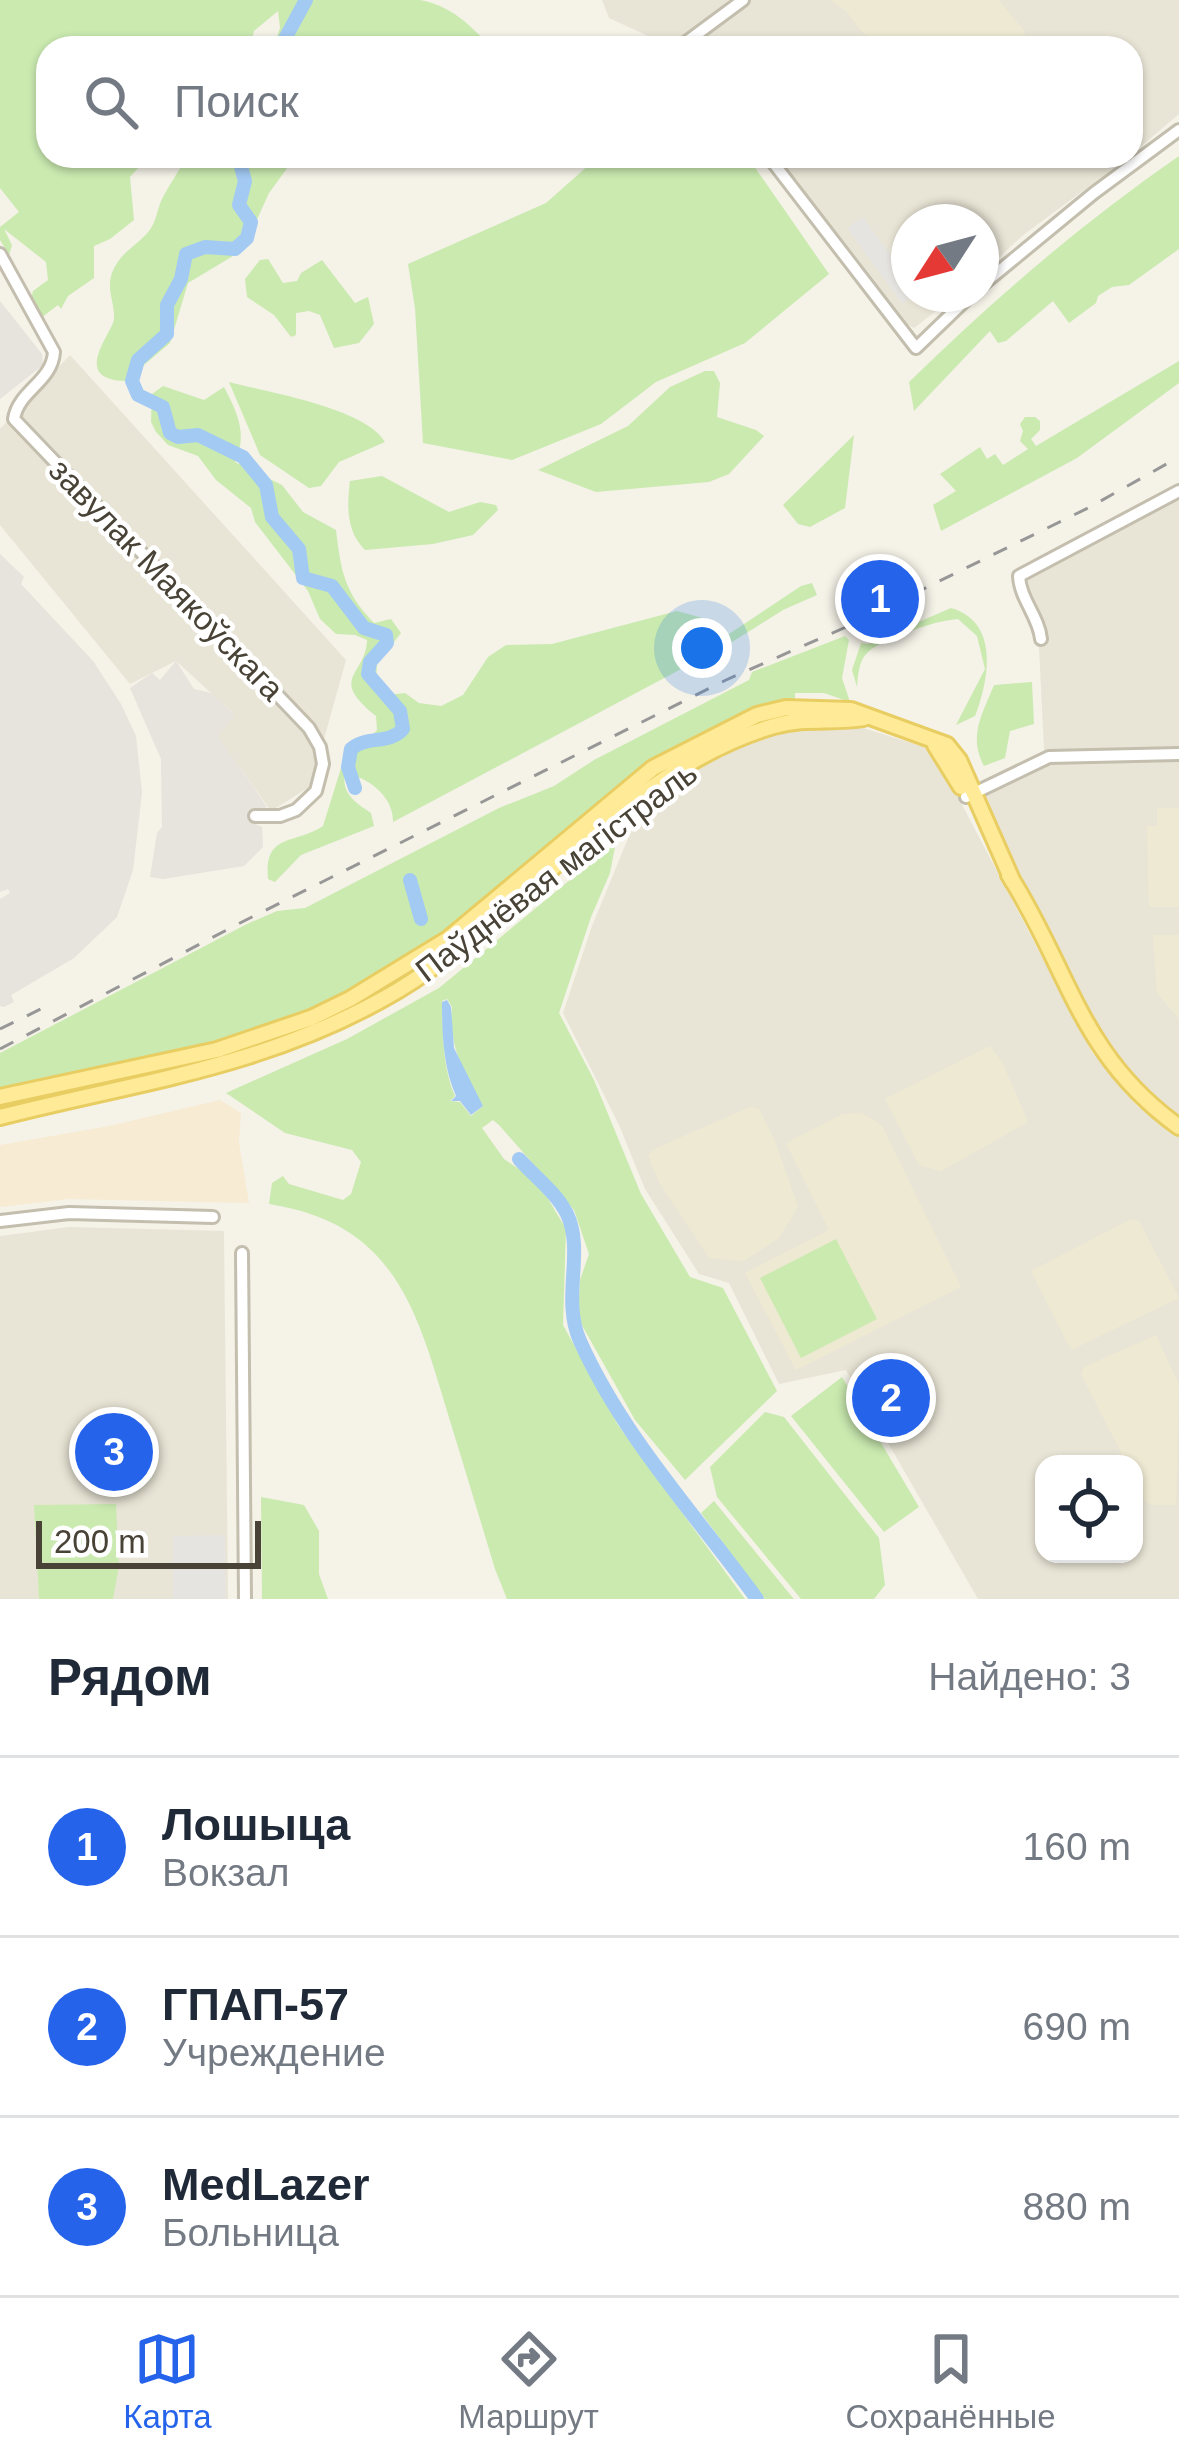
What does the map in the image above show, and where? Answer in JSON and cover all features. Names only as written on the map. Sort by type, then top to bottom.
[{"type":"main road","name":"Паўднёвая магістраль","points":[[0,1097],[217,1050],[311,1018],[428,954],[624,789],[704,740],[786,708],[827,706],[869,718]]},
{"type":"main road","points":[[869,718],[954,751],[970,795],[1100,1050],[1122,1079],[1179,1127]]},
{"type":"main road","name":"Паўднёвая магістраль","points":[[0,1117],[227,1065],[328,1027],[398,990],[466,944],[667,778],[777,725],[869,718]]},
{"type":"street","points":[[698,36],[743,0]]},
{"type":"street","points":[[1143,157],[1179,130]]},
{"type":"street","points":[[776,168],[916,348],[953,312]]},
{"type":"street","points":[[999,271],[1128,168]]},
{"type":"street","name":"завулак Маякоўскага","points":[[0,254],[54,352],[50,370],[19,404],[14,419],[243,655],[309,728],[320,747],[320,780],[307,801],[280,816],[255,816]]},
{"type":"street","points":[[1041,639],[1040,625],[1032,616],[1019,576],[1179,491]]},
{"type":"street","points":[[970,795],[1048,757],[1179,754]]},
{"type":"street","points":[[0,1221],[52,1214],[213,1216]]},
{"type":"street","points":[[242,1253],[245,1599]]},
{"type":"shaded area","points":[[602,0],[729,0],[685,36],[648,36],[609,18]]},
{"type":"shaded area","points":[[749,0],[1179,0],[1179,114],[1143,145],[1143,36],[702,36]]},
{"type":"shaded area","points":[[830,0],[999,0],[1025,32],[1024,36],[868,36]]},
{"type":"shaded area","points":[[786,168],[1114,168],[999,257],[999,204],[891,204],[891,305]]},
{"type":"shaded area","points":[[863,217],[891,255],[891,289],[847,228]]},
{"type":"shaded area","points":[[0,301],[42,354],[43,365],[0,399]]},
{"type":"shaded area","points":[[897,312],[935,312],[914,328]]},
{"type":"shaded area","points":[[70,355],[346,660],[311,786],[271,811],[217,736],[234,714],[176,661],[130,684],[0,525],[0,429]]},
{"type":"shaded area","points":[[1179,497],[1179,748],[1044,750],[1038,627],[1023,580]]},
{"type":"shaded area","points":[[0,554],[24,577],[21,584],[93,661],[121,704],[136,736],[142,792],[133,870],[117,917],[74,958],[11,995],[14,1002],[4,1007],[0,1006],[0,899],[10,893],[8,889],[0,892]]},
{"type":"shaded area","points":[[176,661],[194,689],[211,693],[235,715],[218,736],[267,807],[255,811],[253,823],[262,827],[263,847],[244,866],[163,879],[150,877],[162,827],[161,759],[130,688],[152,673],[160,680]]},
{"type":"shaded area","points":[[854,725],[924,747],[938,759],[1093,1054],[1137,1106],[1179,1136],[1179,1599],[978,1599],[846,1370],[779,1384],[729,1283],[699,1274],[645,1189],[563,1013],[592,926],[643,802],[752,737],[787,726]]},
{"type":"shaded area","points":[[1179,758],[1179,1117],[1139,1084],[1108,1046],[985,795],[1051,762]]},
{"type":"shaded area","points":[[1157,808],[1179,808],[1179,907],[1149,907],[1147,826],[1157,826]]},
{"type":"shaded area","points":[[1153,935],[1179,935],[1179,1019],[1157,993]]},
{"type":"shaded area","points":[[990,1046],[1028,1122],[941,1171],[919,1165],[885,1099]]},
{"type":"shaded area","points":[[220,1100],[241,1113],[239,1143],[249,1203],[68,1199],[0,1207],[0,1145]]},
{"type":"shaded area","points":[[750,1107],[759,1109],[775,1141],[798,1207],[779,1238],[744,1261],[709,1258],[660,1184],[648,1156],[652,1150]]},
{"type":"shaded area","points":[[862,1113],[882,1126],[961,1287],[796,1370],[745,1273],[829,1230],[786,1143],[843,1114]]},
{"type":"shaded area","points":[[1131,1219],[1139,1221],[1179,1298],[1071,1350],[1031,1271]]},
{"type":"shaded area","points":[[69,1227],[224,1231],[228,1599],[0,1599],[0,1236]]},
{"type":"shaded area","points":[[1156,1335],[1179,1385],[1176,1505],[1145,1501],[1143,1455],[1122,1455],[1081,1374],[1084,1367]]},
{"type":"shaded area","points":[[225,1535],[226,1599],[173,1599],[173,1536]]},
{"type":"green space","points":[[0,0],[420,0],[451,12],[480,36],[277,36],[278,11],[253,36],[36,36],[36,168],[138,168],[130,177],[134,220],[94,246],[94,278],[68,296],[61,309],[58,305],[41,318],[31,299],[33,291],[48,280],[46,262],[4,229],[12,245],[9,255],[0,240],[0,227],[19,212],[0,188]]},
{"type":"green space","points":[[1179,156],[1179,249],[1129,285],[1112,287],[1098,296],[1096,303],[1069,323],[1053,301],[1006,341],[998,343],[990,331],[914,411],[909,382],[983,312],[999,312],[999,298],[1107,208]]},
{"type":"green space","points":[[180,168],[287,168],[269,193],[243,250],[188,283],[170,343],[125,381],[109,378],[97,364],[114,319],[112,273],[152,227]]},
{"type":"green space","points":[[585,168],[755,168],[829,274],[745,343],[656,382],[601,424],[512,460],[423,443],[408,264],[546,203]]},
{"type":"green space","points":[[268,259],[283,283],[297,281],[322,260],[355,303],[368,297],[374,324],[359,343],[334,348],[320,315],[296,313],[296,335],[291,337],[274,315],[247,297],[245,279],[260,260]]},
{"type":"green space","points":[[1179,361],[1179,383],[1077,458],[941,531],[933,505],[956,491],[940,474],[980,447],[987,459],[995,454],[1003,465],[1028,449],[1020,441],[1025,417],[1040,421],[1040,430],[1031,439],[1036,446]]},
{"type":"green space","points":[[714,371],[720,383],[717,417],[764,436],[729,474],[709,482],[596,492],[538,470],[628,426],[670,387]]},
{"type":"green space","points":[[229,382],[337,411],[374,430],[385,442],[339,462],[321,486],[309,488],[260,455]]},
{"type":"green space","points":[[163,386],[204,400],[224,387],[241,433],[235,462],[282,485],[303,512],[336,530],[342,569],[356,601],[374,623],[391,619],[401,633],[377,664],[376,686],[388,695],[405,693],[419,703],[441,706],[463,695],[488,657],[506,645],[552,644],[677,611],[703,618],[726,636],[801,586],[812,583],[817,595],[393,822],[389,804],[378,789],[345,773],[348,792],[371,813],[374,826],[301,855],[275,882],[268,879],[271,854],[283,842],[323,826],[341,768],[377,730],[376,716],[351,684],[367,640],[336,634],[320,619],[308,591],[255,522],[251,508],[216,480],[198,456],[168,445],[156,432],[151,422],[152,394]]},
{"type":"green space","points":[[854,435],[845,508],[810,527],[798,524],[783,505]]},
{"type":"green space","points":[[382,476],[449,512],[480,502],[496,505],[498,510],[473,535],[365,550],[351,526],[350,481]]},
{"type":"green space","points":[[951,608],[967,615],[984,639],[986,670],[975,716],[956,725],[985,669],[977,636],[958,619],[911,631],[868,652],[857,687],[852,670],[861,643]]},
{"type":"green space","points":[[845,636],[849,640],[842,678],[850,702],[824,693],[795,693],[795,699],[743,715],[656,760],[434,943],[325,1006],[242,1038],[0,1090],[0,1053],[247,924],[277,911],[305,908],[499,808],[554,786],[594,760],[749,680],[752,672]]},
{"type":"green space","points":[[1032,682],[1034,724],[1010,731],[1005,758],[984,766],[977,735],[994,685]]},
{"type":"green space","points":[[616,842],[610,873],[559,1013],[594,1080],[641,1194],[690,1277],[723,1288],[777,1391],[685,1480],[635,1420],[578,1318],[580,1280],[589,1254],[574,1210],[499,1125],[493,1120],[482,1128],[504,1159],[547,1197],[566,1229],[563,1325],[618,1425],[745,1599],[507,1599],[424,1337],[393,1276],[372,1250],[345,1230],[311,1214],[269,1204],[272,1183],[283,1176],[289,1184],[343,1200],[351,1194],[361,1162],[352,1150],[285,1133],[226,1093],[347,1039],[439,988]],"holes":[[[447,999],[452,1007],[452,1034],[459,1059],[483,1106],[471,1116],[460,1102],[450,1101],[455,1096],[445,1061],[442,1001]]]},
{"type":"green space","points":[[836,1239],[877,1319],[801,1358],[760,1278]]},
{"type":"green space","points":[[842,1377],[919,1507],[884,1532],[791,1416]]},
{"type":"green space","points":[[765,1412],[784,1417],[879,1538],[885,1585],[874,1599],[801,1599],[717,1497],[710,1467]]},
{"type":"green space","points":[[261,1497],[304,1505],[319,1531],[319,1574],[328,1599],[262,1599]]},
{"type":"green space","points":[[714,1501],[794,1599],[765,1599],[701,1513]]},
{"type":"green space","points":[[116,1504],[119,1566],[113,1599],[39,1599],[34,1505]]},
{"type":"water","points":[[447,1000],[454,1048],[483,1106],[471,1115],[460,1101],[451,1101],[456,1096],[442,1026],[442,1002]]},
{"type":"waterway","points":[[286,36],[306,0]]},
{"type":"waterway","points":[[241,168],[245,181],[239,205],[251,222],[247,238],[235,249],[205,247],[186,254],[181,279],[167,305],[167,334],[138,360],[132,381],[138,395],[163,407],[170,433],[198,435],[243,457],[266,485],[272,517],[299,549],[303,578],[332,586],[364,628],[386,635],[387,643],[370,662],[368,674],[400,711],[403,729],[351,749],[348,767],[355,788]]},
{"type":"waterway","points":[[410,880],[421,919]]},
{"type":"waterway","points":[[519,1159],[567,1214],[574,1244],[575,1325],[597,1376],[639,1443],[757,1599]]},
{"type":"railway","points":[[0,1049],[240,923],[726,680],[846,627],[1090,507],[1179,457]]},
{"type":"railway","points":[[0,1029],[49,1005]]},
{"type":"place","name":"Лошыца","points":[[880,599]]},
{"type":"place","name":"ГПАП-57","points":[[891,1398]]},
{"type":"place","name":"MedLazer","points":[[114,1452]]}]
